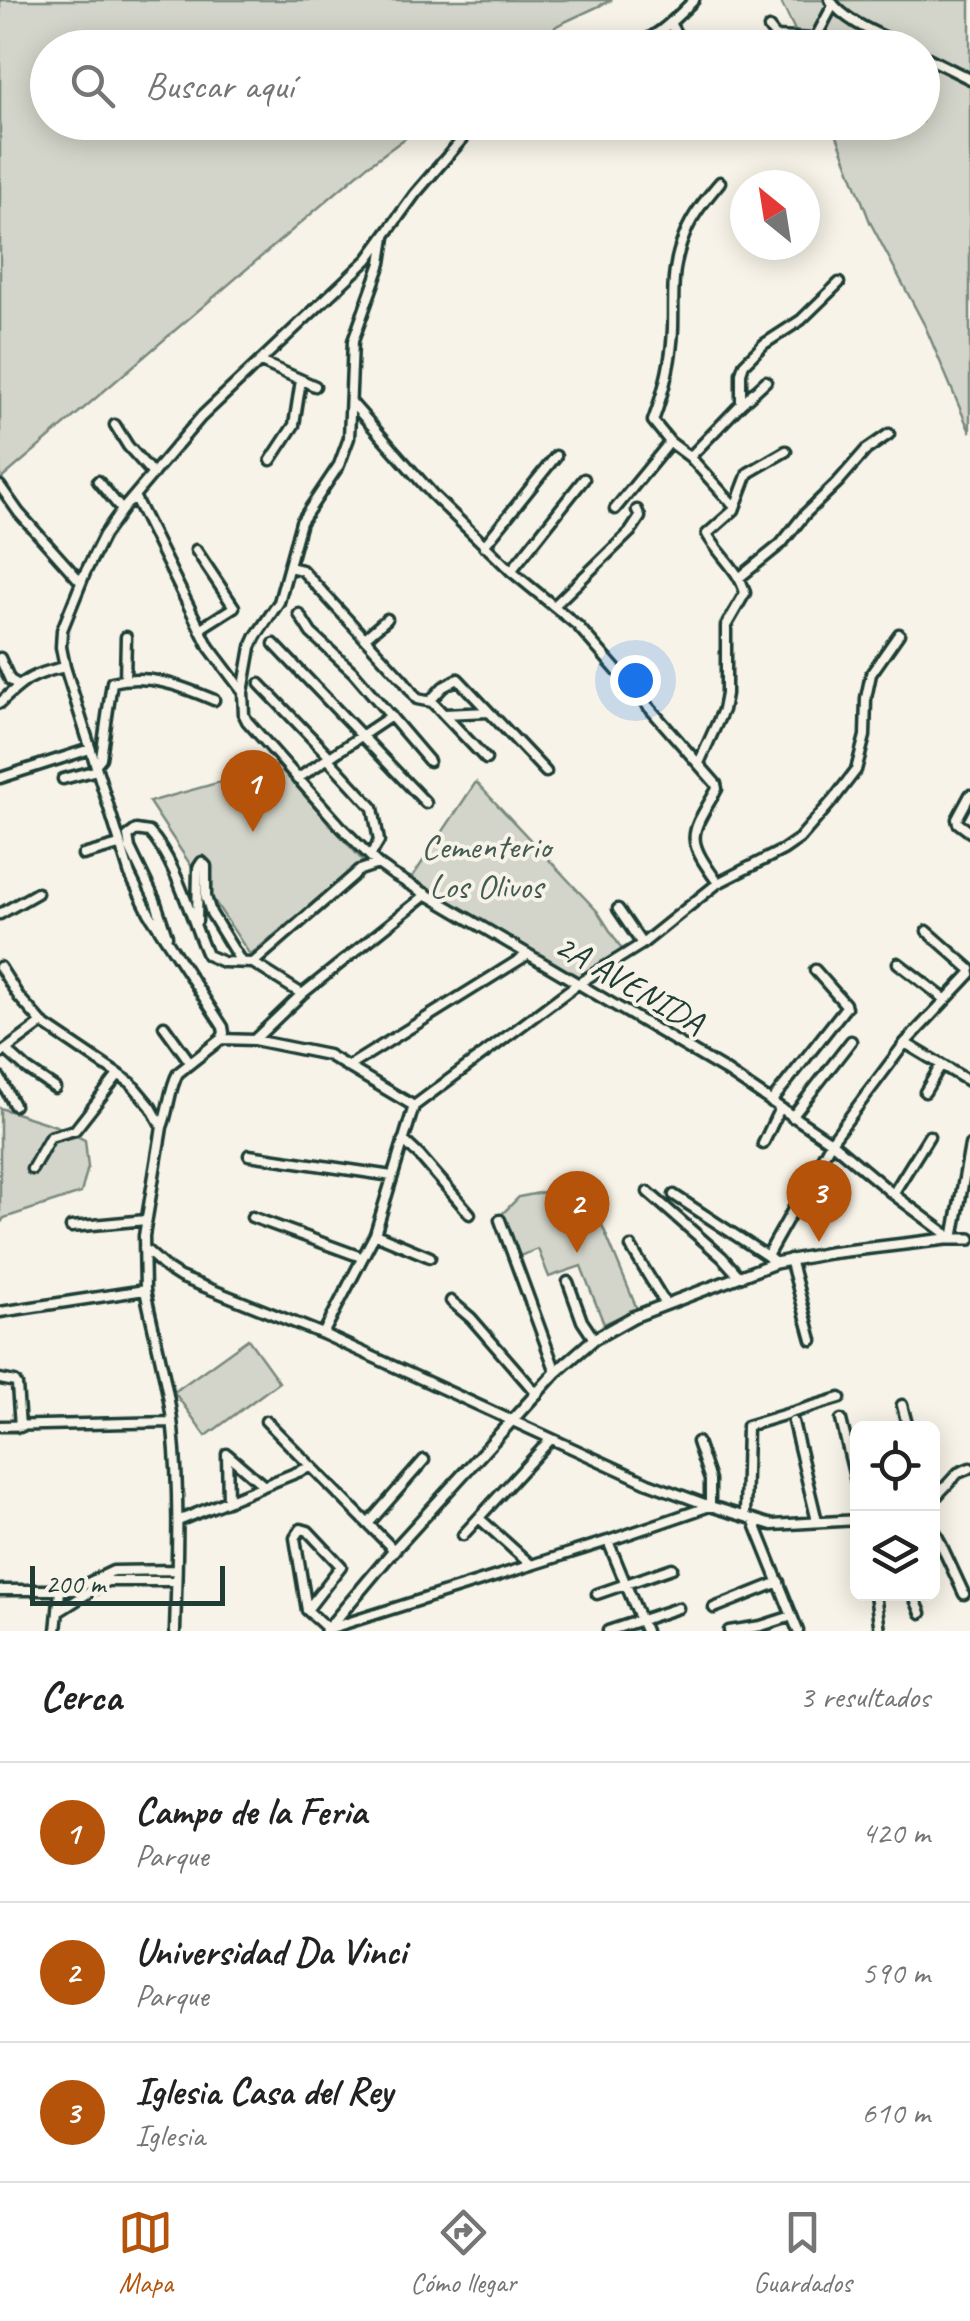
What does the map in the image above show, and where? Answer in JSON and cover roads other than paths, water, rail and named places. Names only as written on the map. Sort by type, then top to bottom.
[{"type":"street","points":[[660,30],[694,0]]},
{"type":"street","points":[[820,30],[831,2],[872,30]]},
{"type":"street","points":[[670,23],[674,30]]},
{"type":"street","points":[[940,64],[970,79]]},
{"type":"street","points":[[174,1631],[178,1521],[172,1422],[144,1290],[146,1220],[174,1079],[222,1039],[224,1033],[171,950],[130,875],[64,667],[62,630],[104,536],[122,510],[201,418],[368,259],[415,194],[462,140]]},
{"type":"street","points":[[720,182],[695,213],[676,262],[668,375],[652,421],[735,507]]},
{"type":"street","points":[[243,692],[256,636],[280,602],[300,522],[339,464],[349,438],[352,347],[381,263],[385,238]]},
{"type":"street","points":[[741,404],[744,364],[764,344],[801,320],[839,283]]},
{"type":"street","points":[[261,362],[316,386]]},
{"type":"street","points":[[271,460],[294,424],[301,380]]},
{"type":"street","points":[[690,457],[766,380]]},
{"type":"street","points":[[351,402],[433,496],[510,571],[578,626],[699,763],[717,789],[698,822],[694,843],[718,884]]},
{"type":"street","points":[[115,426],[152,474]]},
{"type":"street","points":[[739,578],[782,544],[804,514],[866,450],[889,434]]},
{"type":"street","points":[[616,509],[670,442]]},
{"type":"street","points":[[699,763],[726,694],[726,626],[744,593],[739,578],[708,531],[732,512],[748,473],[786,451]]},
{"type":"street","points":[[484,546],[556,456]]},
{"type":"street","points":[[510,571],[584,479]]},
{"type":"street","points":[[98,481],[122,510]]},
{"type":"street","points":[[0,486],[81,582]]},
{"type":"street","name":"2A AVENIDA","points":[[134,496],[208,647],[243,692],[247,720],[378,864],[723,1070],[830,1142],[953,1239]]},
{"type":"street","points":[[554,606],[630,532],[640,516],[637,510]]},
{"type":"street","points":[[196,550],[234,607],[201,628]]},
{"type":"street","points":[[289,567],[302,570],[404,681],[416,700],[430,701],[486,759]]},
{"type":"street","points":[[300,614],[311,633],[353,672],[429,761]]},
{"type":"street","points":[[365,638],[386,619]]},
{"type":"street","points":[[322,1334],[374,1234],[414,1106],[576,985],[642,944],[718,884],[798,839],[856,770],[865,736],[871,674],[899,634]]},
{"type":"street","points":[[125,679],[126,637]]},
{"type":"street","points":[[274,644],[426,803]]},
{"type":"street","points":[[1,665],[19,686]]},
{"type":"street","points":[[0,704],[36,673],[64,667]]},
{"type":"street","points":[[63,779],[96,767],[101,758],[111,683],[125,679],[174,684],[214,700]]},
{"type":"street","points":[[430,701],[458,680],[546,772]]},
{"type":"street","points":[[260,684],[373,808],[379,841],[370,856]]},
{"type":"street","points":[[444,714],[490,712]]},
{"type":"street","points":[[297,779],[390,716]]},
{"type":"street","points":[[0,778],[90,749]]},
{"type":"street","points":[[970,795],[957,819],[970,832]]},
{"type":"street","points":[[171,950],[156,900],[128,841],[132,832],[142,829],[156,838],[207,956],[224,962],[254,964],[302,994]]},
{"type":"street","points":[[83,855],[119,844]]},
{"type":"street","points":[[198,930],[198,868],[202,862],[206,866],[206,897],[211,913],[241,962]]},
{"type":"street","points":[[254,964],[360,870],[378,864]]},
{"type":"street","points":[[0,914],[37,893]]},
{"type":"street","points":[[254,1040],[302,994],[427,894]]},
{"type":"street","points":[[618,909],[642,944]]},
{"type":"street","points":[[771,1259],[830,1142],[905,1044],[970,971],[927,931]]},
{"type":"street","points":[[349,1066],[528,955]]},
{"type":"street","points":[[898,963],[946,1000]]},
{"type":"street","points":[[0,967],[19,998],[42,1023],[131,1083],[162,1127]]},
{"type":"street","points":[[771,1102],[846,1008],[815,970]]},
{"type":"street","points":[[42,1023],[3,1052],[54,1088]]},
{"type":"street","points":[[164,1026],[190,1062]]},
{"type":"street","points":[[222,1039],[254,1040],[328,1056],[414,1106]]},
{"type":"street","points":[[792,1117],[852,1041]]},
{"type":"street","points":[[905,1044],[970,1082]]},
{"type":"street","points":[[925,1092],[941,1064]]},
{"type":"street","points":[[32,1170],[50,1137],[75,1130],[118,1076]]},
{"type":"street","points":[[0,1078],[14,1105]]},
{"type":"street","points":[[763,1144],[780,1108]]},
{"type":"street","points":[[893,1194],[929,1136]]},
{"type":"street","points":[[403,1140],[470,1214]]},
{"type":"street","points":[[953,1239],[970,1145]]},
{"type":"street","points":[[249,1155],[392,1176]]},
{"type":"street","points":[[648,1192],[738,1275]]},
{"type":"street","points":[[674,1195],[771,1259]]},
{"type":"street","points":[[252,1217],[361,1257]]},
{"type":"street","points":[[71,1227],[146,1220]]},
{"type":"street","points":[[500,1220],[556,1372]]},
{"type":"street","points":[[374,1234],[430,1257]]},
{"type":"street","points":[[327,1630],[556,1372],[594,1339],[634,1317],[771,1259],[970,1239]]},
{"type":"street","points":[[631,1247],[665,1304]]},
{"type":"street","points":[[144,1248],[180,1277],[322,1334],[552,1440],[710,1506],[772,1525],[850,1520]]},
{"type":"street","points":[[790,1259],[812,1340]]},
{"type":"street","points":[[568,1282],[582,1321],[594,1339]]},
{"type":"street","points":[[0,1312],[144,1290]]},
{"type":"street","points":[[451,1301],[471,1318],[537,1394]]},
{"type":"street","points":[[0,1380],[17,1385],[20,1427]]},
{"type":"street","points":[[798,1631],[749,1518],[747,1426],[840,1398]]},
{"type":"street","points":[[902,1404],[906,1421]]},
{"type":"street","points":[[841,1420],[850,1457]]},
{"type":"street","points":[[266,1421],[394,1550]]},
{"type":"street","points":[[0,1426],[172,1422]]},
{"type":"street","points":[[794,1422],[817,1521]]},
{"type":"street","points":[[463,1535],[552,1440]]},
{"type":"street","points":[[698,1442],[710,1480],[710,1506]]},
{"type":"street","points":[[228,1500],[227,1454],[264,1486]]},
{"type":"street","points":[[368,1524],[424,1460]]},
{"type":"street","points":[[178,1521],[310,1467]]},
{"type":"street","points":[[940,1492],[958,1473],[970,1468]]},
{"type":"street","points":[[327,1630],[710,1506]]},
{"type":"street","points":[[480,1519],[531,1565]]},
{"type":"street","points":[[306,1610],[340,1566],[301,1529],[295,1538],[306,1610],[327,1630]]},
{"type":"street","points":[[608,1541],[645,1631]]},
{"type":"street","points":[[940,1542],[964,1594]]},
{"type":"street","points":[[597,1594],[672,1568]]},
{"type":"street","points":[[0,1590],[78,1589],[114,1571],[176,1570]]},
{"type":"street","points":[[58,1612],[107,1581],[176,1581]]},
{"type":"street","points":[[714,1608],[779,1582]]},
{"type":"street","points":[[56,1631],[60,1591]]},
{"type":"street","points":[[876,1601],[880,1631]]},
{"type":"street","points":[[916,1601],[920,1613]]},
{"type":"street","points":[[608,1631],[678,1608]]},
{"type":"street","points":[[730,1631],[792,1616]]},
{"type":"place","name":"Campo de la Feria","points":[[253,832]]},
{"type":"place","name":"Iglesia Casa del Rey","points":[[819,1242]]},
{"type":"place","name":"Universidad Da Vinci","points":[[577,1253]]},
{"type":"park label","name":"Cementerio Los Olivos","points":[[486,866]]}]
